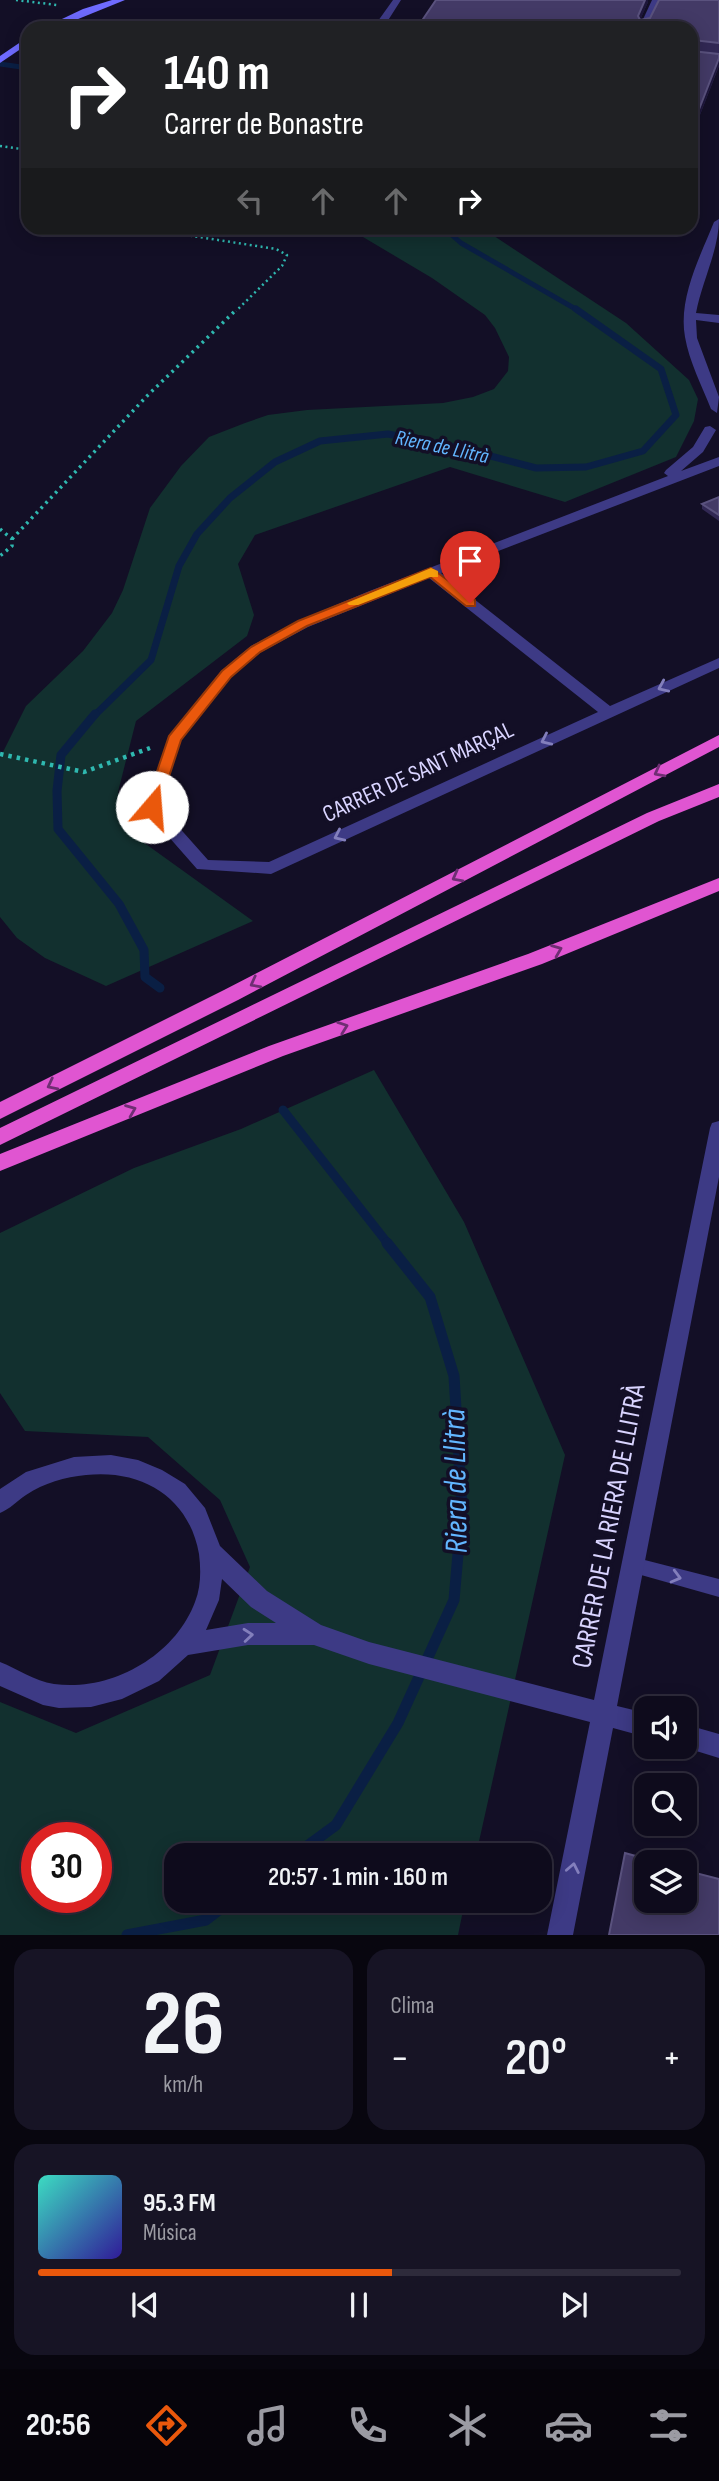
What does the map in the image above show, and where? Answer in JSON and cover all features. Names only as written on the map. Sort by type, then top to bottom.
[{"type":"highway","points":[[0,1111],[231,995],[719,740]]},
{"type":"highway","points":[[0,1137],[653,817],[719,790]]},
{"type":"highway","points":[[0,1163],[276,1051],[535,959],[719,884]]},
{"type":"main road","points":[[64,21],[121,0]]},
{"type":"main road","points":[[4,57],[21,45]]},
{"type":"street","points":[[382,21],[397,0]]},
{"type":"street","points":[[655,484],[680,468],[715,434],[707,425],[718,408],[691,338],[690,316],[696,284],[719,222]]},
{"type":"street","points":[[690,316],[719,319]]},
{"type":"street","points":[[702,362],[719,380]]},
{"type":"street","points":[[174,739],[226,674],[256,649],[303,624],[719,461]]},
{"type":"street","points":[[431,572],[608,712]]},
{"type":"street","name":"CARRER DE SANT MARÇAL","points":[[174,739],[152,807],[202,865],[271,868],[719,662]]},
{"type":"street","name":"CARRER DE LA RIERA DE LLITRÀ","points":[[560,1935],[719,1128]]},
{"type":"street","points":[[0,1673],[26,1688],[59,1696],[93,1695],[127,1686],[158,1669],[183,1645],[202,1616],[212,1586],[213,1554],[202,1520],[180,1493],[151,1473],[115,1464],[77,1464],[40,1476],[2,1495]]},
{"type":"street","points":[[213,1554],[259,1599],[314,1634],[369,1653],[634,1723]]},
{"type":"street","points":[[183,1645],[248,1634],[314,1634]]},
{"type":"street","points":[[697,1740],[719,1746]]},
{"type":"lane","points":[[646,21],[656,0]]},
{"type":"lane","points":[[633,1565],[719,1588]]},
{"type":"path","points":[[0,146],[21,149]]},
{"type":"path","points":[[0,556],[12,546],[12,539],[147,396],[282,266],[286,255],[276,249],[186,235]]},
{"type":"path","points":[[0,529],[12,539]]},
{"type":"path","points":[[0,754],[84,772],[174,739]]},
{"type":"green space","points":[[361,235],[493,235],[626,323],[689,380],[698,399],[694,421],[676,457],[565,502],[450,467],[255,535],[238,564],[254,615],[247,636],[136,721],[118,792],[143,842],[253,921],[106,986],[45,958],[17,938],[0,917],[0,758],[26,706],[83,651],[112,613],[123,590],[150,508],[181,466],[209,437],[245,423],[268,415],[307,410],[443,403],[473,397],[494,389],[508,371],[509,357],[495,328],[485,315],[432,278]]},
{"type":"green space","points":[[374,1070],[464,1222],[565,1455],[479,1843],[164,1843],[164,1913],[463,1913],[458,1935],[0,1935],[0,1702],[76,1733],[210,1675],[250,1567],[220,1500],[148,1437],[25,1431],[0,1393],[0,1233],[134,1168],[241,1129]]},
{"type":"building","points":[[436,0],[645,0],[638,16],[640,20],[650,18],[659,0],[719,0],[719,43],[698,41],[698,21],[422,21]]},
{"type":"building","points":[[698,52],[719,54],[698,112]]},
{"type":"building","points":[[719,497],[719,515],[702,504]]},
{"type":"building","points":[[625,1853],[634,1856],[634,1913],[697,1913],[697,1873],[719,1879],[719,1935],[609,1935]]},
{"type":"waterway","name":"Riera de Llitrà","points":[[0,64],[21,67]]},
{"type":"waterway","name":"Riera de Llitrà","points":[[452,235],[461,243],[578,310]]},
{"type":"waterway","name":"Riera de Llitrà","points":[[94,716],[151,660],[179,566],[197,534],[230,498],[275,462],[320,441],[388,434],[460,448],[536,468],[586,467],[643,451],[676,415],[661,369],[578,310]]},
{"type":"waterway","name":"Riera de Llitrà","points":[[95,714],[61,755],[57,791],[58,829],[119,904],[144,950],[145,977],[160,988]]},
{"type":"waterway","name":"Riera de Llitrà","points":[[283,1110],[389,1245]]},
{"type":"waterway","name":"Riera de Llitrà","points":[[311,1843],[336,1825],[398,1723],[454,1600],[462,1508],[454,1376],[430,1297],[387,1243]]},
{"type":"waterway","name":"Riera de Llitrà","points":[[127,1935],[206,1920],[215,1913]]},
{"type":"slow traffic","points":[[353,603],[431,572],[434,574]]},
{"type":"route","points":[[152,807],[174,739],[226,674],[256,649],[303,624],[431,572],[470,603]]}]
